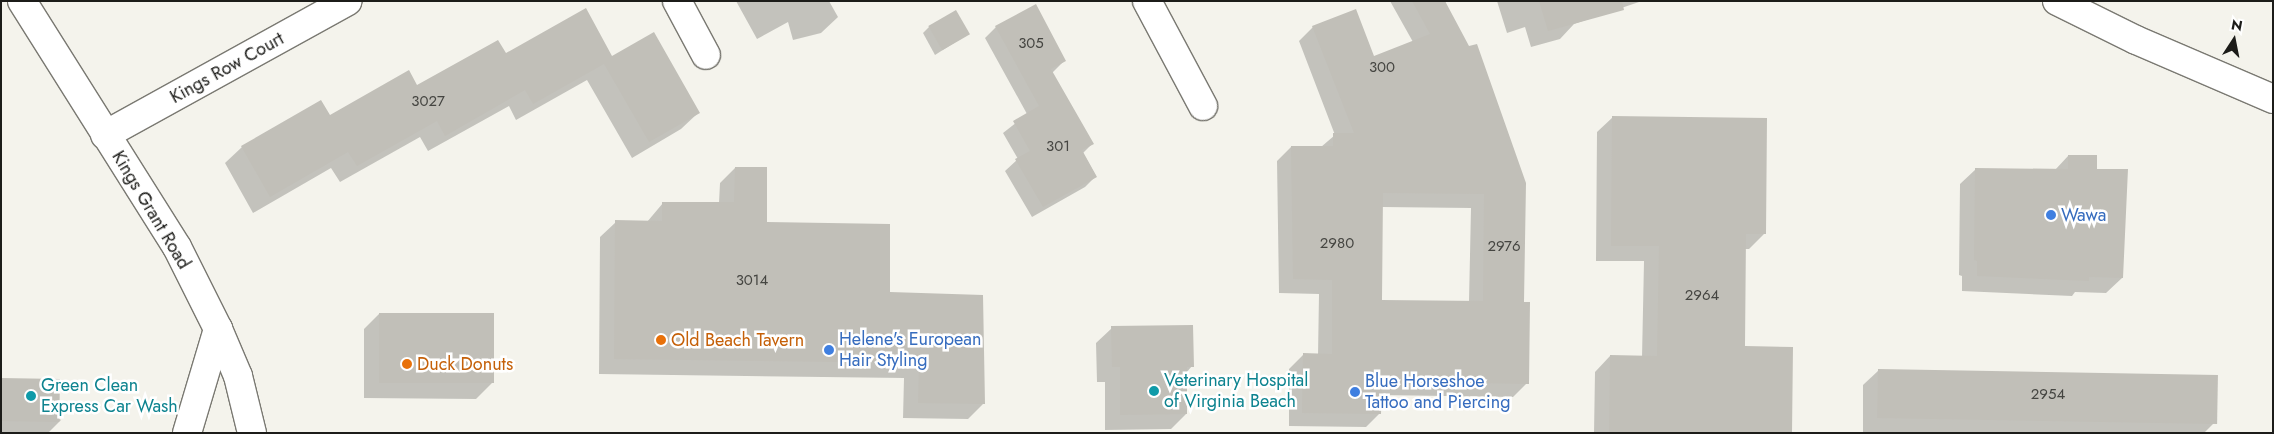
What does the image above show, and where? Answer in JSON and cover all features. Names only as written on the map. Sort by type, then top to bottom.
[{"type":"street","name":"Kings Grant Road","points":[[22,1],[176,247],[218,329],[238,376],[252,433]]},
{"type":"street","name":"Kings Row Court","points":[[105,135],[348,1]]},
{"type":"street","points":[[677,1],[706,55]]},
{"type":"street","points":[[1147,1],[1203,106]]},
{"type":"street","points":[[2057,1],[2136,40],[2273,99]]},
{"type":"street","points":[[187,433],[218,329]]},
{"type":"building","points":[[1412,1],[1445,1],[1469,46],[1477,44],[1526,183],[1524,302],[1530,302],[1529,384],[1382,381],[1381,414],[1302,413],[1303,353],[1332,354],[1332,280],[1293,279],[1291,146],[1333,146],[1333,133],[1354,133],[1312,26],[1356,9],[1374,56],[1430,34]],"holes":[[[1383,193],[1484,194],[1483,301],[1382,300]]]},
{"type":"building","points":[[1539,1],[1622,1],[1624,10],[1548,31]]},
{"type":"building","points":[[1036,4],[1066,61],[1051,69],[1094,144],[1082,150],[1097,177],[1043,207],[1015,159],[1030,151],[1013,121],[1039,106],[995,26]]},
{"type":"building","points":[[586,8],[612,56],[654,32],[700,113],[649,142],[604,64],[533,104],[525,90],[445,136],[437,121],[357,166],[348,152],[270,197],[241,146],[321,100],[330,115],[409,70],[417,85],[498,40],[506,53]]},
{"type":"building","points":[[956,10],[970,34],[942,50],[928,26]]},
{"type":"building","points":[[1612,116],[1767,118],[1766,234],[1746,234],[1745,346],[1793,347],[1792,433],[1609,433],[1610,355],[1657,356],[1659,246],[1611,246]]},
{"type":"building","name":"Wawa","points":[[2068,155],[2097,155],[2097,169],[2128,169],[2123,278],[2089,277],[2089,281],[1977,276],[1977,261],[1974,260],[1975,168],[2068,169]]},
{"type":"building","points":[[735,167],[767,167],[767,222],[890,224],[890,292],[983,295],[985,404],[918,403],[919,363],[614,359],[615,220],[662,221],[662,202],[734,202]]},
{"type":"building","points":[[379,313],[494,313],[494,383],[379,383]]},
{"type":"building","name":"Veterinary Hospital of Virginia Beach","points":[[1193,325],[1194,367],[1187,367],[1187,414],[1120,415],[1120,367],[1112,367],[1111,326]]},
{"type":"building","points":[[1878,369],[2218,375],[2217,424],[1877,418]]},
{"type":"building","name":"Green Clean Express Car Wash","points":[[1,378],[60,379],[59,422],[1,421]]},
{"type":"place","name":"Wawa","points":[[2051,215]]},
{"type":"place","name":"Old Beach Tavern","points":[[661,340]]},
{"type":"place","name":"Helene's European Hair Styling","points":[[829,350]]},
{"type":"place","name":"Duck Donuts","points":[[407,364]]},
{"type":"place","name":"Veterinary Hospital of Virginia Beach","points":[[1154,391]]},
{"type":"place","name":"Blue Horseshoe Tattoo and Piercing","points":[[1355,392]]},
{"type":"place","name":"Green Clean Express Car Wash","points":[[31,396]]}]
